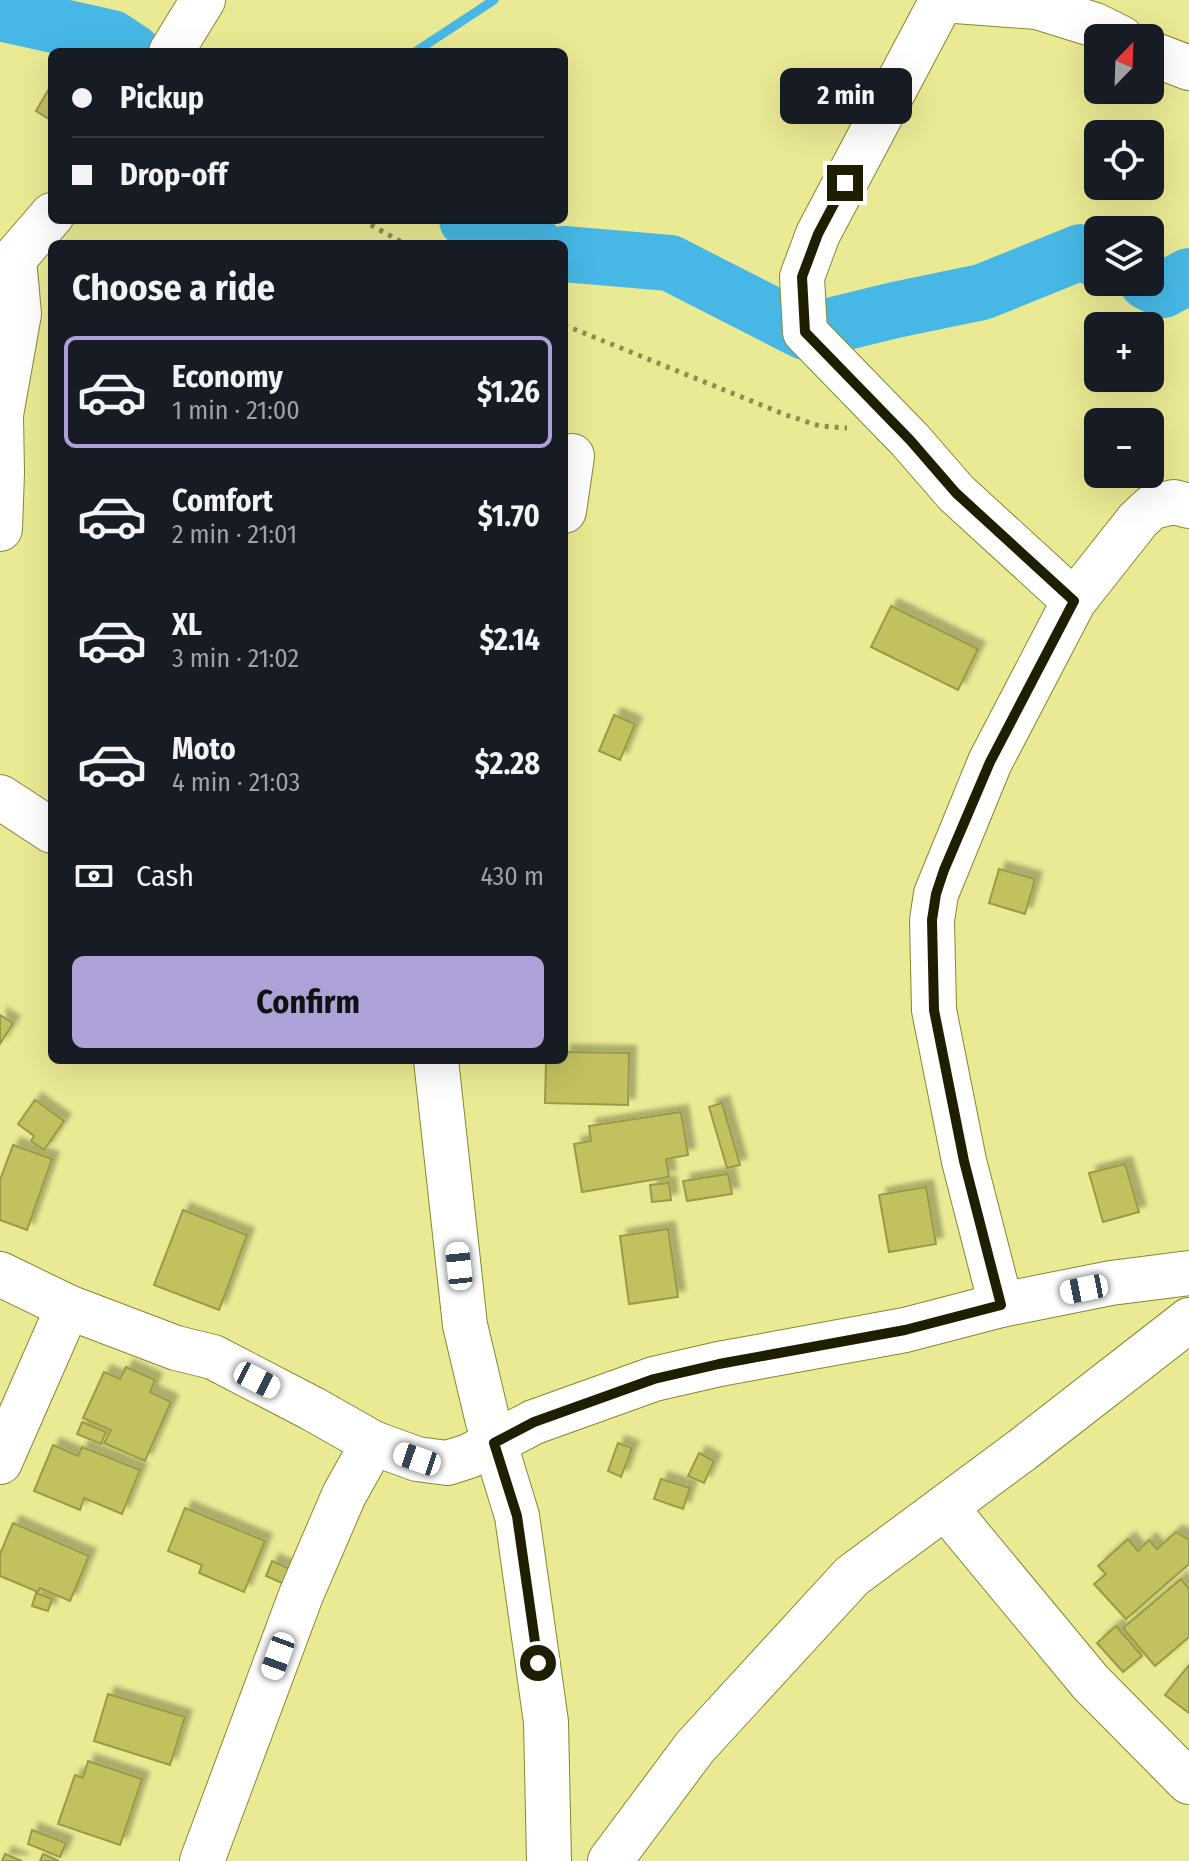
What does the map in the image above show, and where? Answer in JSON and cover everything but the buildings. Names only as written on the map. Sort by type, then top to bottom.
[{"type":"street","points":[[173,48],[203,0]]},
{"type":"street","points":[[1074,601],[956,493],[805,332],[802,277],[818,234],[942,0],[1037,7],[1092,24]]},
{"type":"street","points":[[1164,58],[1189,68]]},
{"type":"street","points":[[0,529],[1,415],[19,314],[7,262],[48,219]]},
{"type":"street","points":[[568,484],[572,456]]},
{"type":"street","points":[[1001,1305],[964,1161],[934,1010],[932,920],[936,894],[990,762],[1074,601],[1138,520],[1152,507],[1174,502],[1189,506]]},
{"type":"street","points":[[0,797],[48,828]]},
{"type":"street","points":[[436,1064],[465,1325],[494,1443],[517,1516],[546,1722],[549,1861]]},
{"type":"street","points":[[0,1274],[68,1307],[176,1348],[213,1357],[373,1443],[417,1459],[447,1463],[534,1422],[654,1379],[905,1330],[1001,1305],[1111,1283],[1189,1273]]},
{"type":"street","points":[[0,1462],[68,1307]]},
{"type":"street","points":[[610,1861],[695,1747],[852,1576],[1189,1320]]},
{"type":"street","points":[[202,1861],[301,1595],[344,1495],[373,1443]]},
{"type":"street","points":[[945,1507],[1091,1683],[1189,1782]]},
{"type":"path","points":[[369,224],[398,240]]},
{"type":"path","points":[[568,327],[703,383],[820,426],[847,428],[884,413]]},
{"type":"waterway","points":[[421,48],[494,0]]},
{"type":"waterway","points":[[0,13],[112,38],[127,48]]},
{"type":"waterway","points":[[478,224],[524,240]]},
{"type":"waterway","points":[[568,254],[670,263],[805,332],[982,292],[1084,253]]},
{"type":"waterway","points":[[1164,289],[1189,276]]},
{"type":"route","points":[[538,1663],[517,1516],[494,1443],[534,1422],[654,1379],[905,1330],[1001,1305],[964,1161],[934,1010],[932,920],[944,870],[990,762],[1074,601],[956,493],[910,440],[805,332],[802,277],[818,234],[845,183]]}]
